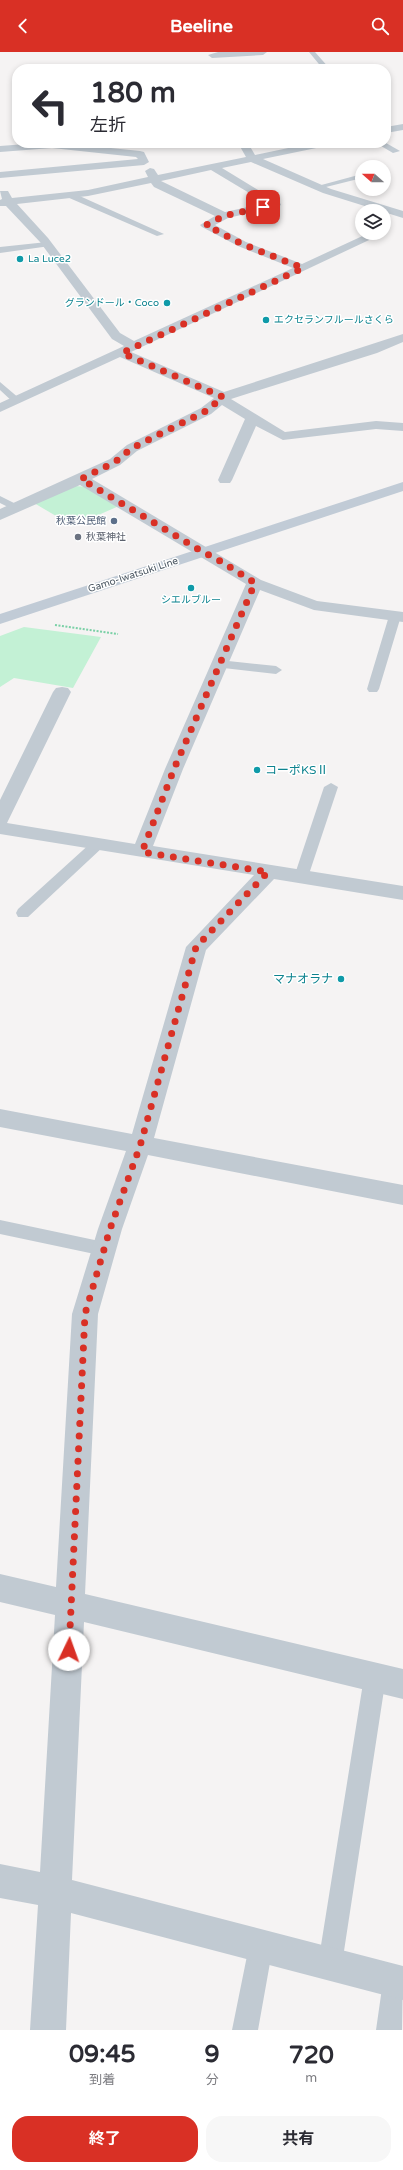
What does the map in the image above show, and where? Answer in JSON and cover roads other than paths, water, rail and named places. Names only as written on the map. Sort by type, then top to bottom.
[{"type":"main road","name":"Gamo-Iwatsuki Line","points":[[1,618],[403,486]]},
{"type":"street","points":[[212,56],[263,52]]},
{"type":"street","points":[[391,128],[403,127]]},
{"type":"street","points":[[0,149],[13,148]]},
{"type":"street","points":[[81,148],[140,154],[158,185],[224,216]]},
{"type":"street","points":[[246,148],[253,158],[395,224]]},
{"type":"street","points":[[4,202],[70,195],[155,179],[302,148]]},
{"type":"street","points":[[0,175],[144,162]]},
{"type":"street","points":[[213,167],[276,204],[224,216],[206,225],[242,244],[303,268]]},
{"type":"street","points":[[0,185],[4,202],[47,244],[116,336],[135,347]]},
{"type":"street","points":[[0,408],[135,347],[363,240]]},
{"type":"street","points":[[0,516],[115,462],[132,448],[206,411],[222,398],[372,350],[403,338]]},
{"type":"street","points":[[122,353],[222,398],[283,436],[376,425],[403,427]]},
{"type":"street","points":[[224,480],[253,417]]},
{"type":"street","points":[[81,479],[255,583],[314,605],[399,616]]},
{"type":"street","points":[[142,852],[174,769],[255,583]]},
{"type":"street","points":[[0,819],[62,692]]},
{"type":"street","points":[[0,828],[403,893]]},
{"type":"street","points":[[48,2030],[85,1314],[104,1249],[140,1146],[196,947],[268,872]]},
{"type":"street","points":[[0,1118],[140,1146],[403,1195]]},
{"type":"street","points":[[0,1588],[403,1684]]},
{"type":"street","points":[[0,1881],[56,1892],[399,1982]]},
{"type":"lane","points":[[312,52],[323,64]]},
{"type":"lane","points":[[390,148],[396,151]]},
{"type":"lane","points":[[318,188],[355,178]]},
{"type":"lane","points":[[70,195],[160,234]]},
{"type":"lane","points":[[0,250],[47,244]]},
{"type":"lane","points":[[0,385],[17,401]]},
{"type":"lane","points":[[0,498],[16,508]]},
{"type":"lane","points":[[373,689],[399,616]]},
{"type":"lane","points":[[219,664],[276,670]]},
{"type":"lane","points":[[302,877],[331,787]]},
{"type":"lane","points":[[23,913],[98,844]]},
{"type":"lane","points":[[0,1227],[104,1249]]},
{"type":"lane","points":[[330,1964],[375,1677]]},
{"type":"lane","points":[[245,2030],[261,1946]]},
{"type":"lane","points":[[389,2030],[399,1982]]},
{"type":"place","name":"La Luce2","points":[[20,259]]},
{"type":"place","name":"グランドール・Coco","points":[[167,303]]},
{"type":"place","name":"エクセランフルールさくら","points":[[266,320]]},
{"type":"place","name":"秋葉公民館","points":[[114,521]]},
{"type":"place","name":"秋葉神社","points":[[78,537]]},
{"type":"place","name":"シエルブルー","points":[[191,588]]},
{"type":"place","name":"コーポKSⅡ","points":[[257,770]]},
{"type":"place","name":"マナオラナ","points":[[341,979]]}]
